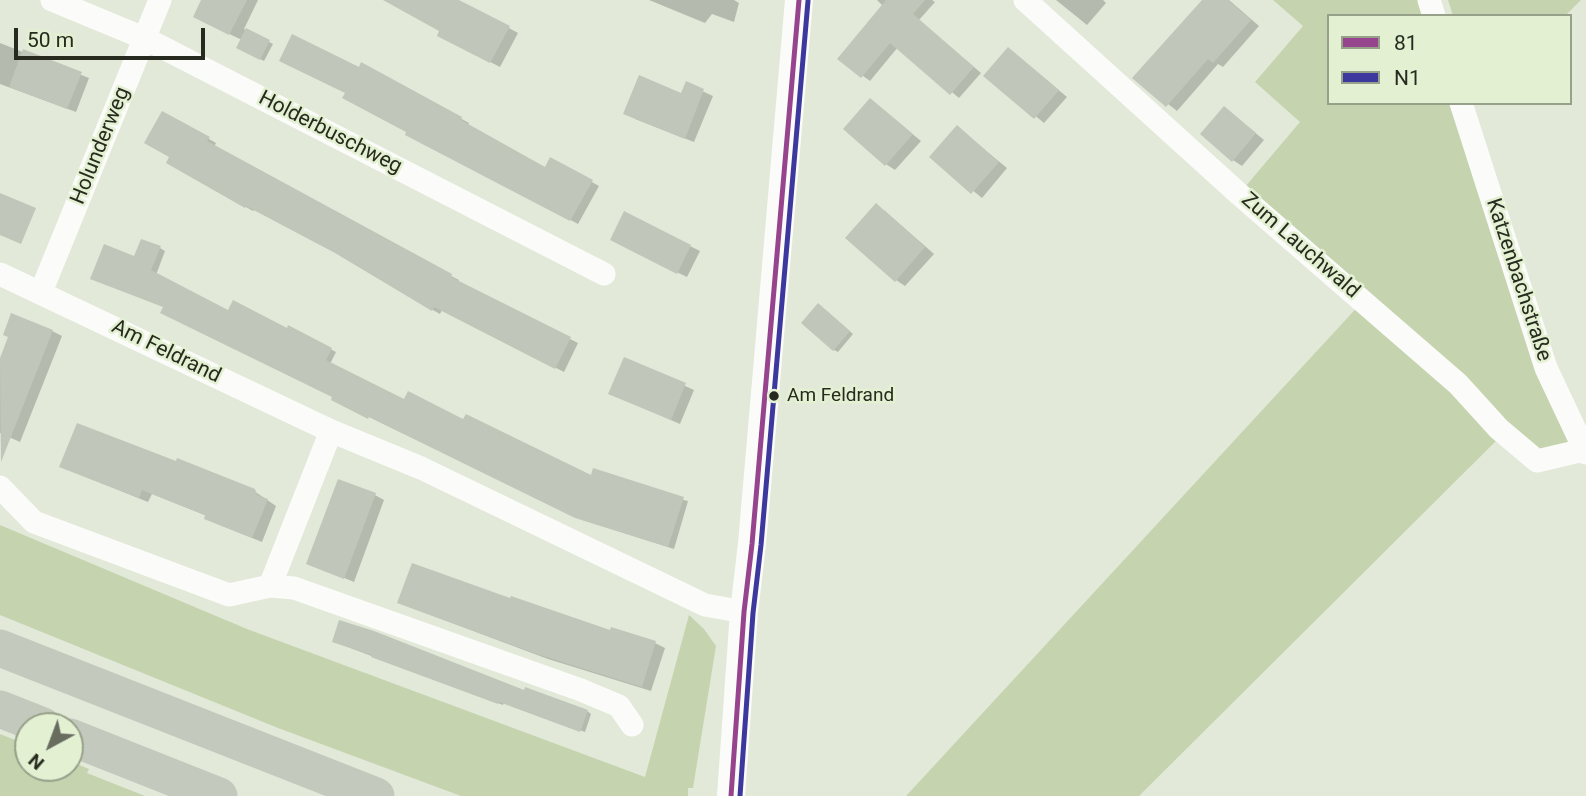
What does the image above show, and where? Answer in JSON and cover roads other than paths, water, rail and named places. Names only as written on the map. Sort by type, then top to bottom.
[{"type":"highway","points":[[0,648],[376,796]]},
{"type":"highway","points":[[84,743],[219,796]]},
{"type":"street","name":"Holderbuschweg","points":[[52,0],[146,39],[604,274]]},
{"type":"street","name":"Holunderweg","points":[[41,292],[160,0]]},
{"type":"street","points":[[732,796],[744,612],[799,0]]},
{"type":"street","name":"Zum Lauchwald","points":[[1025,0],[1239,194],[1458,384],[1499,429],[1536,461],[1585,452]]},
{"type":"street","name":"Katzenbachstraße","points":[[1462,105],[1546,368],[1585,452]]},
{"type":"street","name":"Am Feldrand","points":[[0,274],[331,431],[421,468],[705,605],[744,612]]},
{"type":"street","points":[[270,586],[331,431]]},
{"type":"street","points":[[0,487],[34,522],[229,595],[270,586],[294,588],[581,690],[619,706],[632,725]]},
{"type":"place","name":"Am Feldrand","points":[[774,396]]}]
